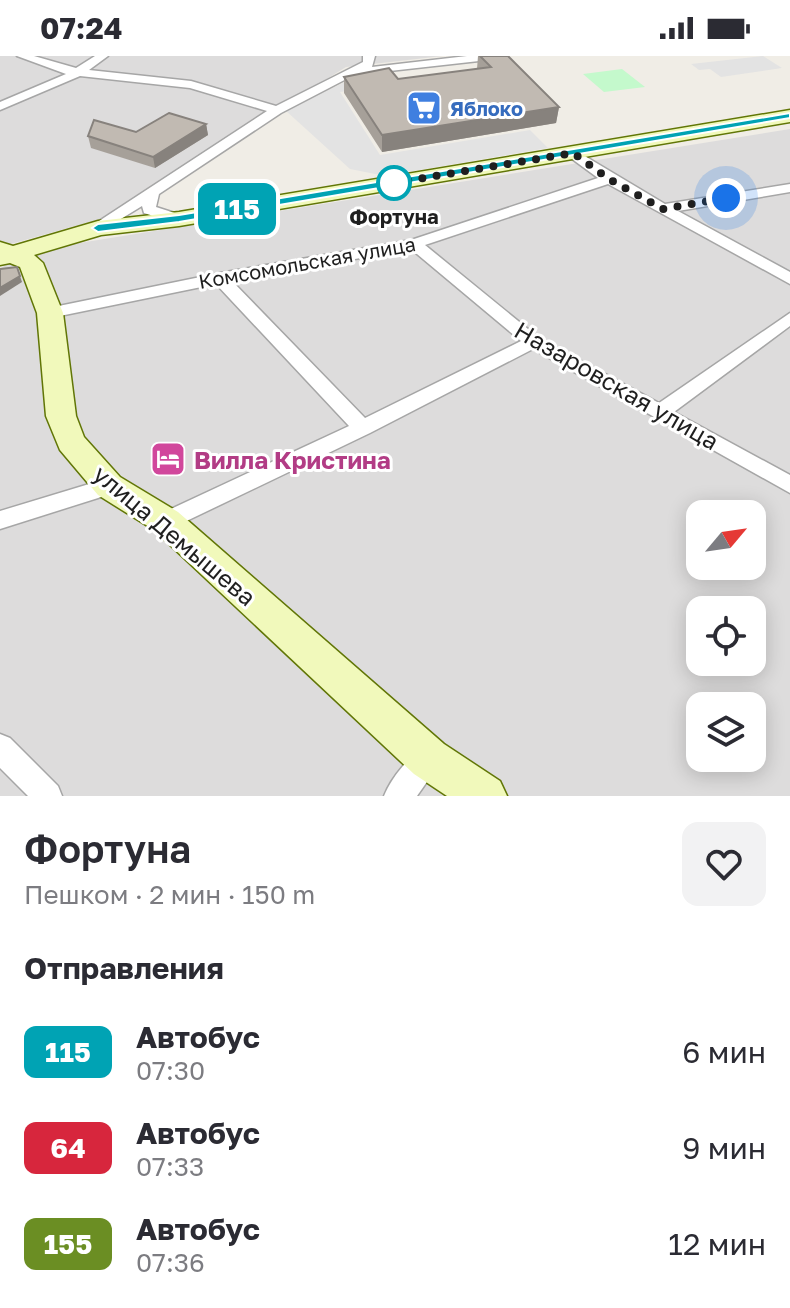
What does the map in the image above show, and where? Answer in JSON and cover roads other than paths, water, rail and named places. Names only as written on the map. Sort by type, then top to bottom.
[{"type":"street","points":[[23,56],[79,72],[191,85],[277,110]]},
{"type":"street","points":[[0,106],[79,72],[102,56]]},
{"type":"street","points":[[98,228],[277,110],[368,64],[369,56]]},
{"type":"street","points":[[351,73],[497,56]]},
{"type":"street","points":[[3,253],[98,228],[179,219],[790,116]]},
{"type":"street","points":[[573,153],[609,179],[790,279]]},
{"type":"street","name":"Комсомольская улица","points":[[50,313],[220,278],[414,244],[609,179]]},
{"type":"street","points":[[663,209],[790,188]]},
{"type":"street","points":[[154,190],[149,210],[179,219]]},
{"type":"street","name":"Назаровская улица","points":[[414,244],[533,342],[662,411],[790,485]]},
{"type":"street","name":"улица Демышева","points":[[3,253],[31,263],[50,313],[61,416],[71,442],[109,486],[166,521],[429,759],[485,796]]},
{"type":"street","points":[[220,278],[363,428]]},
{"type":"street","points":[[662,411],[790,318]]},
{"type":"street","points":[[166,521],[363,428],[533,342]]},
{"type":"street","points":[[0,520],[109,486]]},
{"type":"street","points":[[0,748],[48,796]]},
{"type":"street","points":[[398,796],[429,759]]},
{"type":"place","name":"Яблоко","points":[[424,108]]},
{"type":"place","name":"Фортуна","points":[[394,183]]},
{"type":"place","name":"Вилла Кристина","points":[[168,459]]}]
